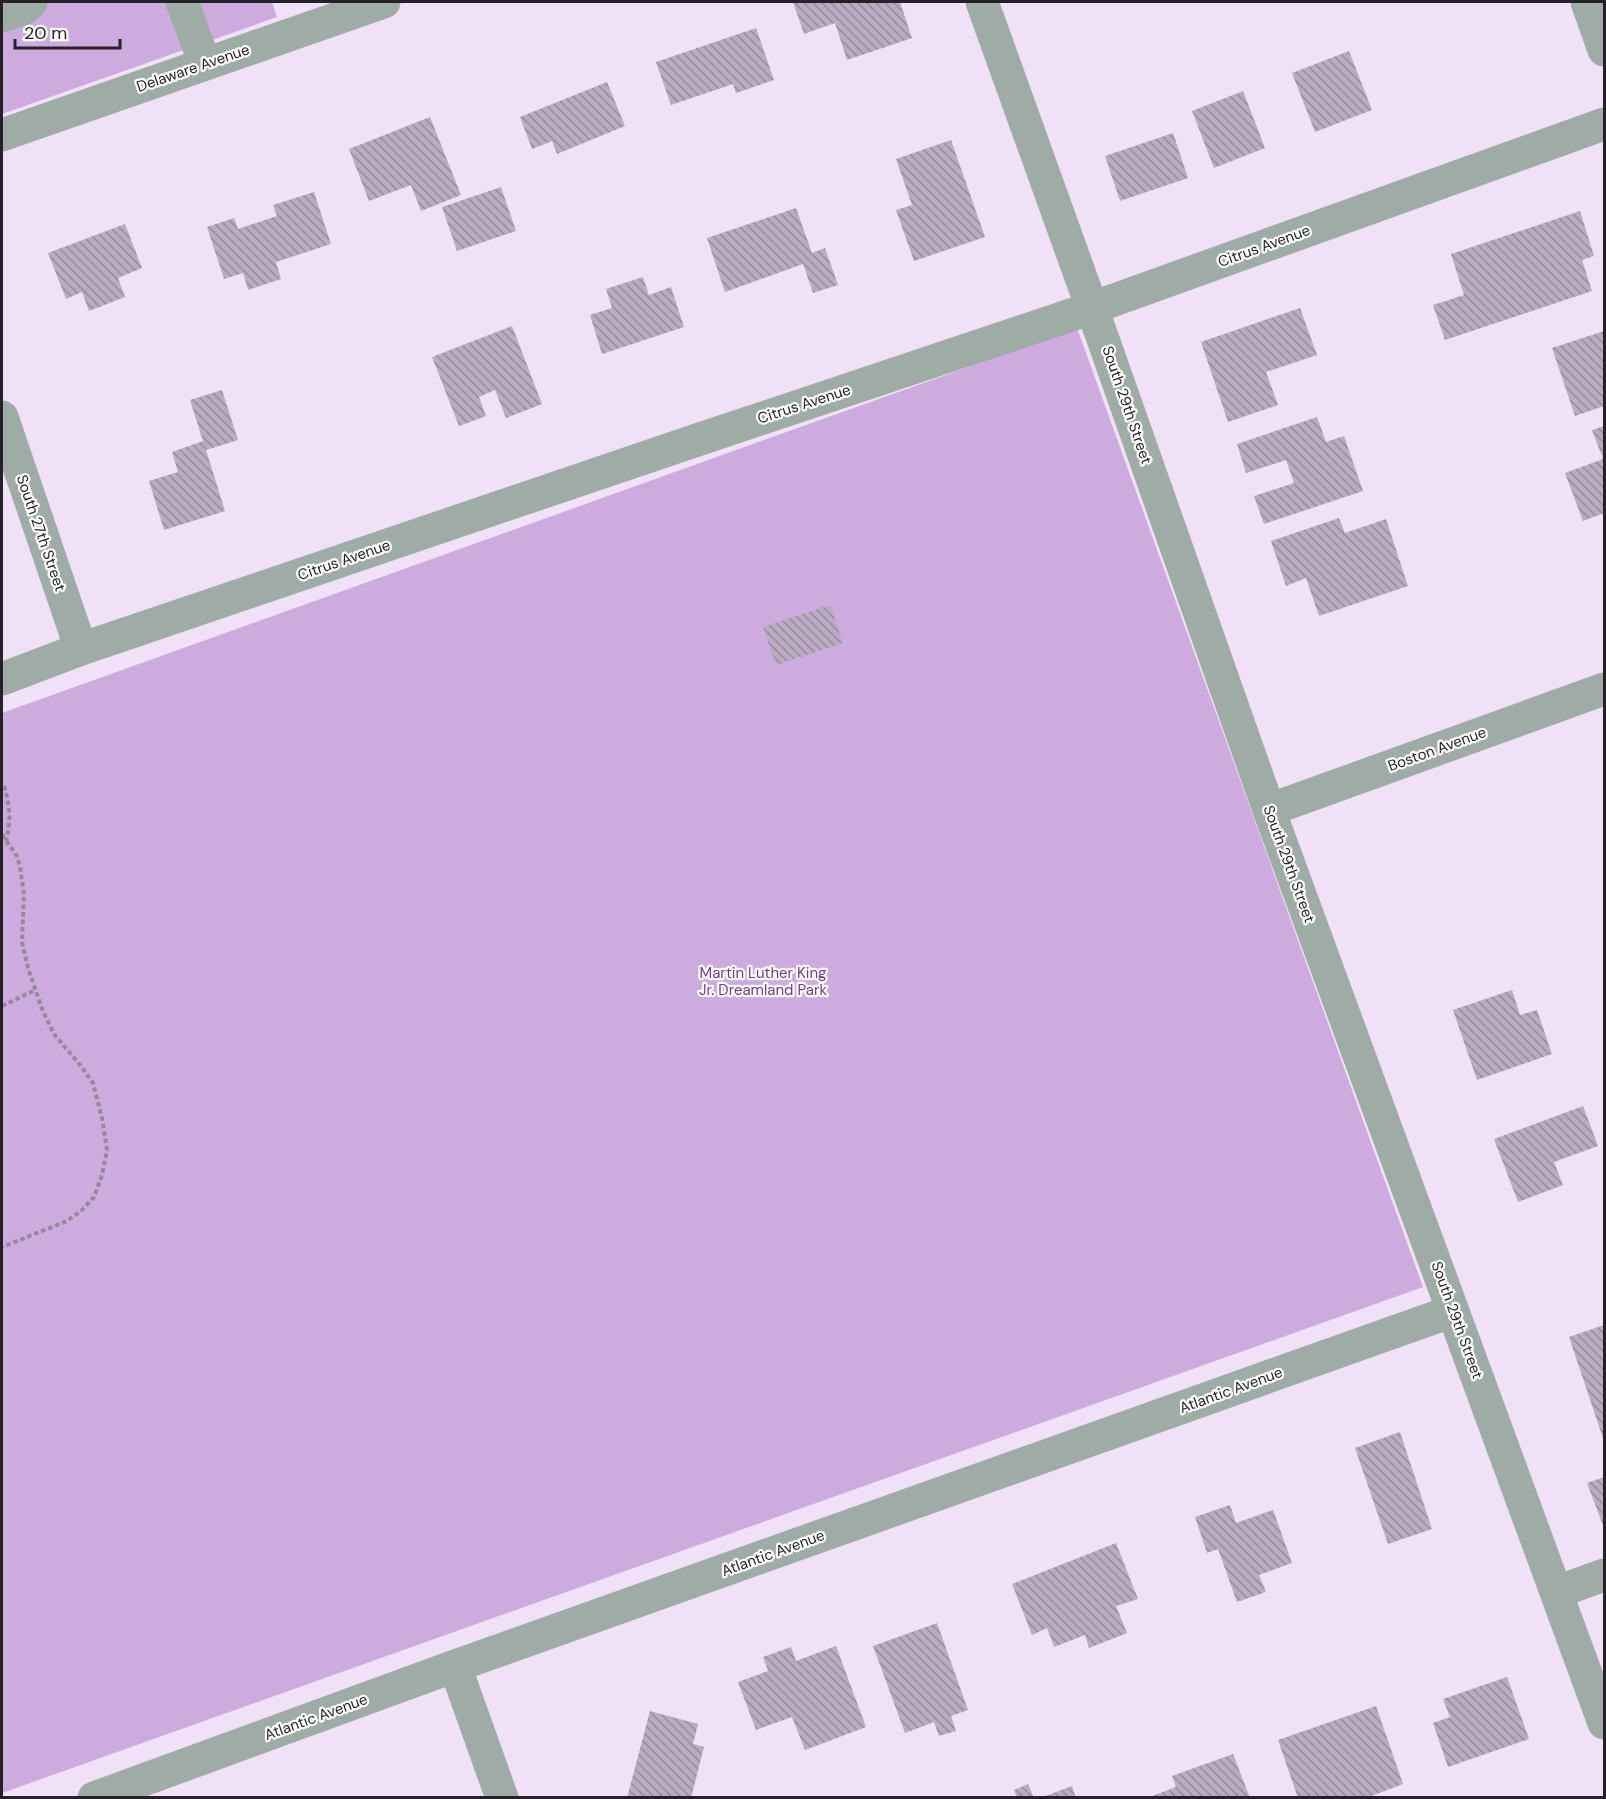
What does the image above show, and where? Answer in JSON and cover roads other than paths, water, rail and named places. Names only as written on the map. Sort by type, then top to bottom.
[{"type":"street","points":[[2,16],[22,9],[31,2]]},
{"type":"street","points":[[183,2],[205,64]]},
{"type":"street","name":"Delaware Avenue","points":[[2,135],[384,2]]},
{"type":"street","name":"South 29th Street","points":[[982,2],[1269,810],[1605,1723]]},
{"type":"street","points":[[1587,2],[1605,50]]},
{"type":"street","name":"Citrus Avenue","points":[[2,679],[81,649],[1092,308],[1605,124]]},
{"type":"street","name":"South 27th Street","points":[[2,417],[81,649]]},
{"type":"street","name":"Boston Avenue","points":[[1269,810],[1605,689]]},
{"type":"street","name":"Atlantic Avenue","points":[[94,1797],[1453,1311]]},
{"type":"street","points":[[1557,1592],[1605,1575]]},
{"type":"street","points":[[455,1666],[502,1797]]},
{"type":"park label","name":"Martin Luther King Jr. Dreamland Park","points":[[763,982]]}]
